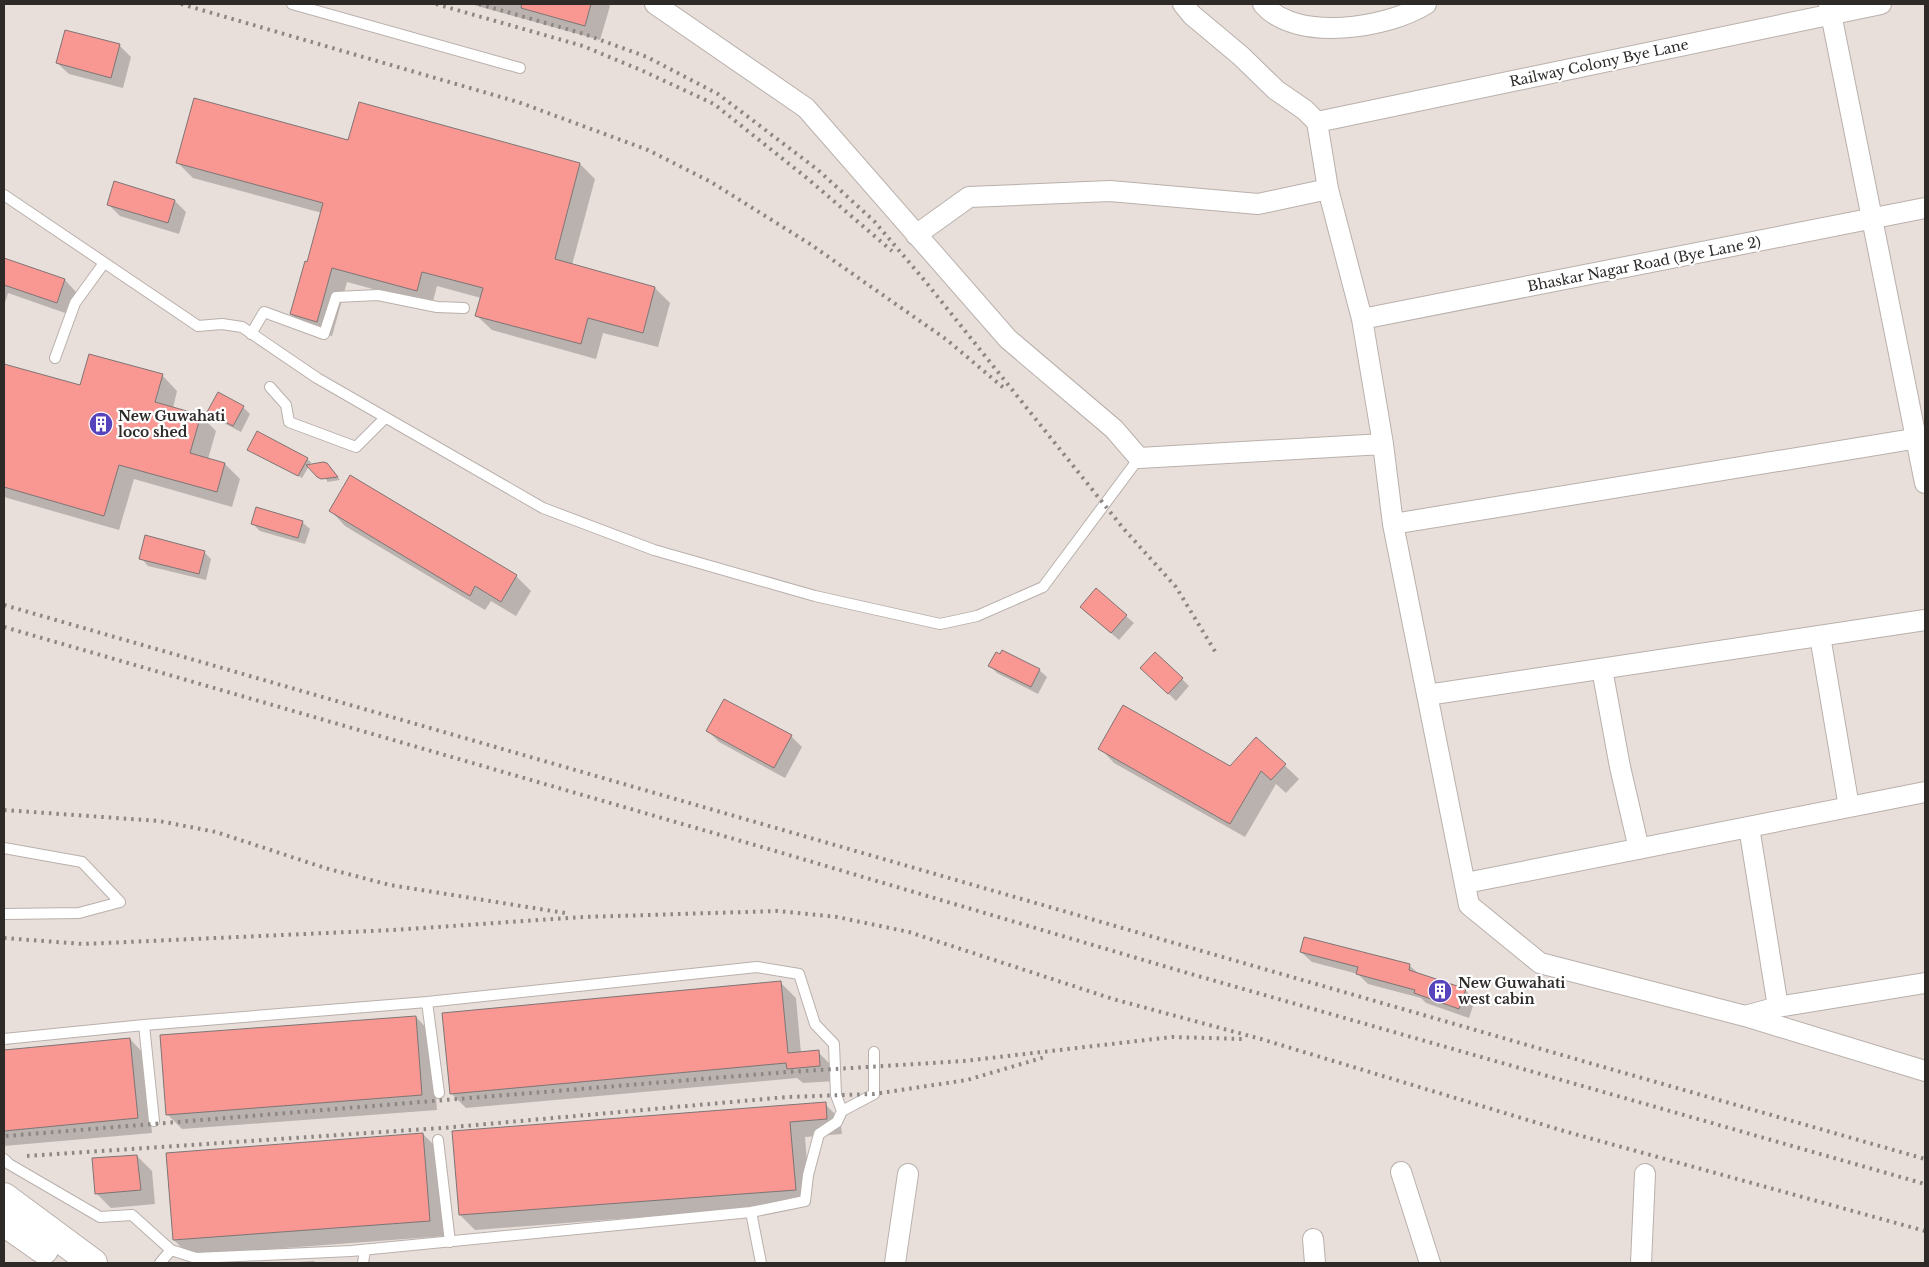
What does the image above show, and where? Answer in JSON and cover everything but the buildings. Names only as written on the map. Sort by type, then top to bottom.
[{"type":"main road","points":[[4,1197],[92,1263]]},
{"type":"main road","points":[[4,1222],[64,1263]]},
{"type":"street","points":[[655,4],[806,108],[1008,339],[1114,429],[1139,458],[1383,444]]},
{"type":"street","points":[[1183,4],[1192,16],[1241,56],[1276,90],[1305,110],[1317,122],[1328,190],[1362,319],[1383,444],[1393,524],[1469,905],[1540,963],[1745,1016],[1925,1071]]},
{"type":"street","points":[[1263,4],[1287,21],[1315,27],[1350,28],[1383,21],[1418,9],[1426,4]]},
{"type":"street","name":"Railway Colony Bye Lane","points":[[1317,122],[1830,9],[1881,4]]},
{"type":"street","points":[[1830,9],[1872,218],[1921,438],[1925,483]]},
{"type":"street","points":[[916,235],[969,196],[1110,191],[1258,204],[1328,190]]},
{"type":"street","name":"Bhaskar Nagar Road (Bye Lane 2)","points":[[1362,319],[1925,208]]},
{"type":"street","points":[[1393,524],[1921,438]]},
{"type":"street","points":[[1427,695],[1925,620]]},
{"type":"street","points":[[1820,636],[1849,807]]},
{"type":"street","points":[[1602,669],[1620,767],[1639,848]]},
{"type":"street","points":[[1466,883],[1925,792]]},
{"type":"street","points":[[1749,827],[1778,1007]]},
{"type":"street","points":[[1745,1016],[1778,1007],[1925,983]]},
{"type":"street","points":[[1401,1172],[1430,1263]]},
{"type":"street","points":[[895,1263],[908,1174]]},
{"type":"street","points":[[1641,1263],[1645,1174]]},
{"type":"street","points":[[1313,1239],[1315,1263]]},
{"type":"lane","points":[[292,4],[520,68]]},
{"type":"lane","points":[[4,195],[198,326],[222,324],[242,327],[317,378],[543,508],[654,550],[815,596],[940,624],[977,616],[1043,587],[1139,458]]},
{"type":"lane","points":[[55,358],[75,303],[104,263]]},
{"type":"lane","points":[[251,334],[264,312],[324,334],[336,297],[378,294],[437,307],[464,308]]},
{"type":"lane","points":[[270,387],[286,405],[289,422],[356,446],[385,418]]},
{"type":"lane","points":[[4,848],[82,862],[120,902],[79,913],[4,914]]},
{"type":"lane","points":[[4,1039],[144,1025],[427,1002],[757,968],[799,974],[815,1024],[834,1044],[836,1095],[842,1112]]},
{"type":"lane","points":[[427,1002],[439,1093]]},
{"type":"lane","points":[[144,1025],[154,1121]]},
{"type":"lane","points":[[196,1258],[365,1250],[751,1212],[806,1201],[808,1175],[819,1134],[837,1122],[842,1112],[874,1094],[874,1052]]},
{"type":"lane","points":[[438,1140],[450,1242]]},
{"type":"lane","points":[[4,1159],[9,1164],[100,1217],[132,1215],[171,1250],[207,1263]]},
{"type":"lane","points":[[751,1212],[760,1263]]},
{"type":"lane","points":[[160,1263],[171,1250]]},
{"type":"lane","points":[[363,1263],[365,1250]]},
{"type":"railway","points":[[181,4],[518,102],[648,150],[711,182],[810,244],[947,340],[1005,389]]},
{"type":"railway","points":[[436,4],[583,46],[714,104],[808,179],[892,251]]},
{"type":"railway","points":[[479,4],[584,34],[647,57],[718,94],[818,170],[874,221],[925,281],[1123,528],[1176,587],[1216,653]]},
{"type":"railway","points":[[4,605],[1925,1159]]},
{"type":"railway","points":[[4,627],[1184,972],[1925,1184]]},
{"type":"railway","points":[[4,810],[159,821],[216,832],[325,868],[390,885],[565,913]]},
{"type":"railway","points":[[4,938],[83,944],[393,930],[583,917],[777,911],[837,917],[909,932],[1113,999],[1261,1039],[1564,1131],[1925,1231]]},
{"type":"railway","points":[[6,1136],[787,1072],[964,1061],[1172,1037],[1243,1039]]},
{"type":"railway","points":[[27,1156],[442,1128],[787,1097],[874,1094],[967,1080],[1045,1057]]},
{"type":"place","name":"New Guwahati loco shed","points":[[101,424]]},
{"type":"place","name":"New Guwahati west cabin","points":[[1440,991]]}]
